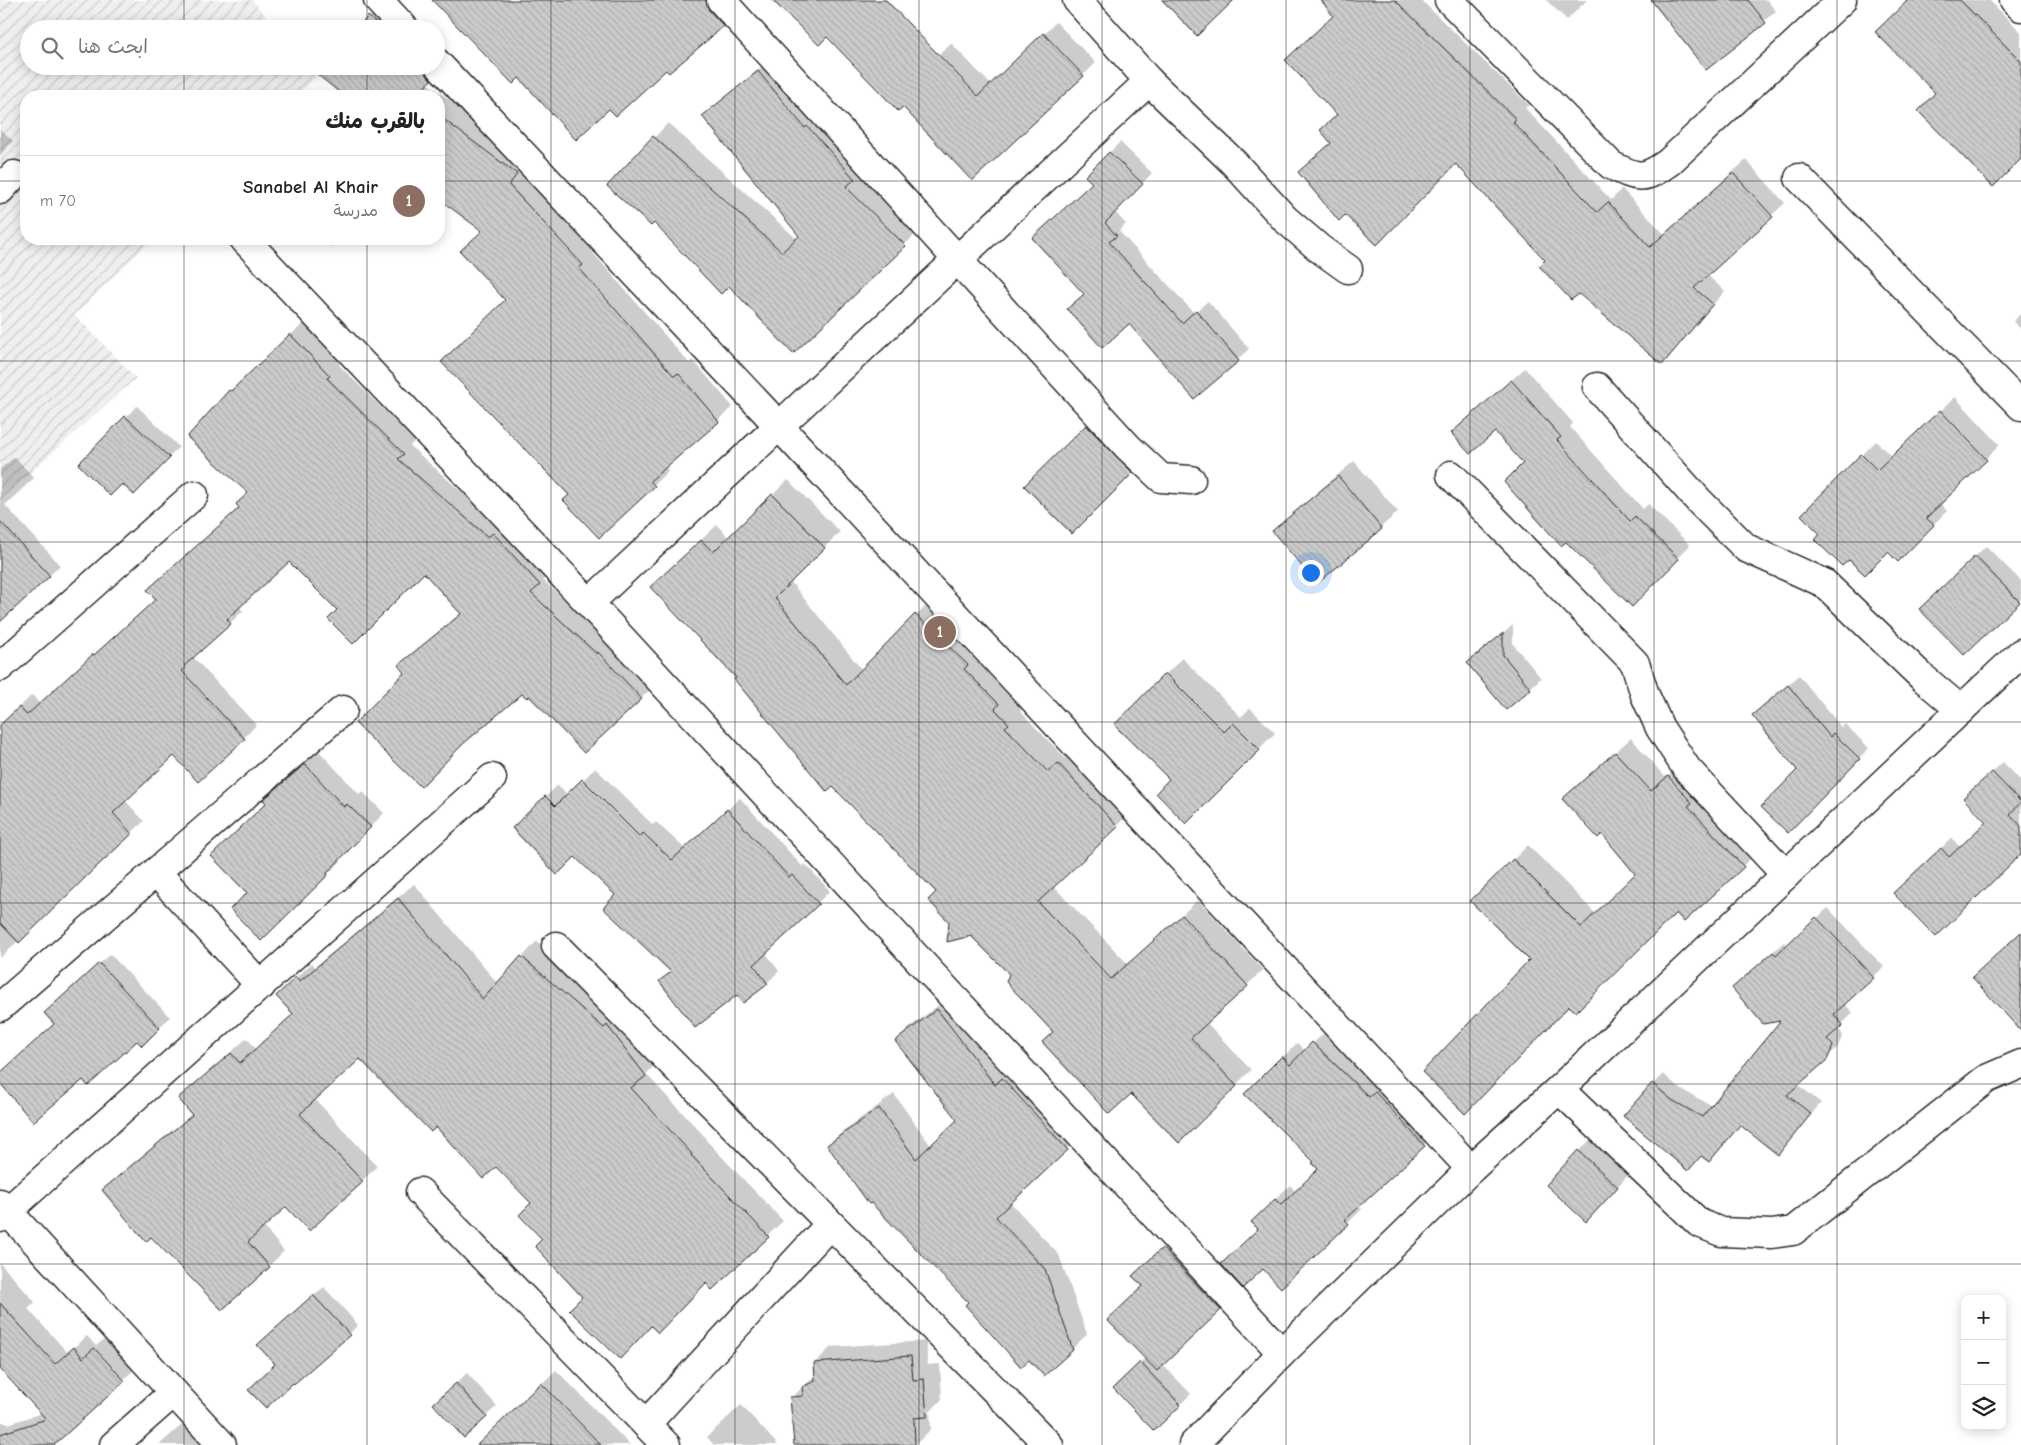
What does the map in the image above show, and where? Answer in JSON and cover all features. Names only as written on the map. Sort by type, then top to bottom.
[{"type":"street","points":[[378,0],[397,20]]},
{"type":"street","points":[[721,0],[958,258],[1128,447],[1161,478],[1191,480]]},
{"type":"street","points":[[1077,0],[1149,81],[1234,163],[1285,219],[1320,249],[1348,269]]},
{"type":"street","points":[[1449,0],[1611,165],[1631,176],[1650,175],[1669,162],[1825,6]]},
{"type":"street","points":[[2014,0],[2021,7]]},
{"type":"street","points":[[445,72],[1471,1169]]},
{"type":"street","points":[[589,602],[1149,81]]},
{"type":"street","points":[[1799,178],[2021,406]]},
{"type":"street","points":[[250,245],[589,602],[1282,1353]]},
{"type":"street","points":[[1597,387],[1699,501],[1746,548],[1824,583],[1922,677],[1961,710]]},
{"type":"street","points":[[1451,475],[1635,663],[1645,695],[1660,728],[1687,769],[1786,875]]},
{"type":"street","points":[[0,667],[194,495]]},
{"type":"street","points":[[1192,1445],[1282,1353],[1471,1169],[1559,1089],[2021,654]]},
{"type":"street","points":[[0,1007],[343,710]]},
{"type":"street","points":[[222,1445],[2,1211],[261,986],[492,778]]},
{"type":"street","points":[[156,872],[261,986]]},
{"type":"street","points":[[556,946],[1049,1445]]},
{"type":"street","points":[[1559,1089],[1699,1223],[1721,1232],[1772,1234],[1794,1230],[1986,1079],[2021,1064]]},
{"type":"street","points":[[420,1192],[666,1445]]},
{"type":"street","points":[[646,1424],[830,1224]]},
{"type":"street","points":[[114,1445],[173,1393]]},
{"type":"shaded area","points":[[0,0],[252,0],[269,20],[20,20],[20,75],[318,75],[302,90],[20,90],[20,245],[146,245],[75,315],[136,378],[0,500]]},
{"type":"building","points":[[432,0],[706,0],[709,10],[724,26],[669,73],[666,70],[616,116],[609,109],[576,140],[519,78],[513,84]]},
{"type":"building","points":[[772,0],[886,0],[978,96],[1043,33],[1084,76],[972,181],[903,107],[898,111],[827,37],[819,45]]},
{"type":"building","points":[[1162,0],[1234,0],[1197,36]]},
{"type":"building","points":[[1321,0],[1395,0],[1516,119],[1513,122],[1597,212],[1608,202],[1650,247],[1733,173],[1773,217],[1694,288],[1713,304],[1662,365],[1579,294],[1571,300],[1539,266],[1545,260],[1456,164],[1377,245],[1345,215],[1339,221],[1298,172],[1331,143],[1320,130],[1337,115],[1285,60],[1333,16]]},
{"type":"building","points":[[1651,0],[1748,0],[1766,23],[1706,70]]},
{"type":"building","points":[[1908,0],[1960,0],[2021,61],[2021,159],[1993,187],[1918,111],[1935,93],[1875,32]]},
{"type":"building","points":[[368,16],[373,20],[365,20]]},
{"type":"building","points":[[758,71],[805,128],[807,126],[855,179],[846,187],[906,246],[793,354],[729,286],[721,294],[654,223],[651,226],[607,186],[653,136],[782,252],[799,236],[702,116]]},
{"type":"building","points":[[318,75],[427,75],[431,80],[422,90],[337,90]]},
{"type":"building","points":[[445,120],[517,174],[509,185],[583,265],[579,268],[674,376],[678,373],[719,422],[650,481],[655,486],[599,538],[563,500],[569,495],[441,362],[505,300],[460,251],[482,231],[445,203]]},
{"type":"building","points":[[1109,152],[1143,184],[1105,223],[1117,236],[1109,242],[1182,323],[1196,310],[1239,361],[1194,399],[1129,324],[1102,348],[1067,309],[1084,294],[1032,238],[1092,183],[1085,176]]},
{"type":"building","points":[[290,334],[330,376],[327,378],[404,454],[398,459],[488,537],[493,533],[540,585],[531,593],[597,654],[598,652],[642,699],[584,753],[529,696],[527,698],[522,694],[463,744],[421,787],[355,723],[404,673],[398,665],[461,614],[424,573],[353,644],[328,619],[337,610],[289,562],[227,619],[231,624],[184,666],[186,668],[182,671],[245,739],[198,782],[174,756],[113,813],[132,834],[19,943],[0,923],[0,725],[19,707],[27,715],[156,599],[147,590],[239,508],[236,504],[248,493],[187,437],[229,390],[231,391]]},
{"type":"building","points":[[1511,380],[1561,437],[1557,440],[1630,521],[1635,516],[1679,559],[1632,607],[1566,542],[1561,546],[1504,482],[1523,463],[1495,432],[1470,454],[1451,433]]},
{"type":"building","points":[[1940,410],[1987,460],[1926,518],[1934,525],[1898,562],[1888,552],[1865,575],[1849,560],[1842,566],[1815,540],[1820,534],[1801,515],[1861,454],[1877,470]]},
{"type":"building","points":[[125,416],[170,458],[134,495],[122,484],[110,496],[78,464]]},
{"type":"building","points":[[1086,425],[1133,473],[1072,534],[1024,486]]},
{"type":"building","points":[[1338,476],[1382,529],[1317,584],[1272,531]]},
{"type":"building","points":[[772,494],[825,548],[775,598],[846,685],[915,614],[968,665],[964,669],[999,704],[995,709],[1009,724],[1005,727],[1048,772],[1058,763],[1118,827],[1038,902],[1111,979],[1182,915],[1248,986],[1191,1038],[1237,1086],[1179,1143],[1131,1094],[1109,1114],[1042,1042],[1053,1032],[1006,982],[1009,974],[971,936],[947,942],[949,922],[928,900],[936,892],[833,787],[827,792],[734,679],[736,678],[650,587],[701,540],[713,552]]},
{"type":"building","points":[[0,521],[50,576],[0,622]]},
{"type":"building","points":[[1975,556],[2020,602],[1964,655],[1919,609]]},
{"type":"building","points":[[1503,633],[1503,655],[1531,689],[1506,710],[1467,663]]},
{"type":"building","points":[[1165,673],[1224,732],[1233,723],[1260,750],[1186,824],[1156,793],[1169,779],[1114,725]]},
{"type":"building","points":[[1788,685],[1830,737],[1833,733],[1860,759],[1788,833],[1761,807],[1797,770],[1752,715]]},
{"type":"building","points":[[1615,752],[1651,791],[1668,776],[1692,803],[1688,806],[1744,867],[1684,922],[1676,913],[1576,1012],[1569,1006],[1465,1114],[1422,1072],[1529,960],[1470,901],[1513,859],[1581,927],[1635,874],[1602,834],[1598,838],[1562,799]]},
{"type":"building","points":[[305,764],[344,807],[347,804],[371,827],[327,873],[328,875],[261,941],[230,909],[247,893],[211,856],[266,803],[263,800]]},
{"type":"building","points":[[1992,772],[2021,802],[2010,814],[2021,826],[2021,854],[1936,937],[1893,893],[1941,848],[1949,857],[1986,822],[1963,798]]},
{"type":"building","points":[[582,779],[640,837],[643,833],[672,860],[727,809],[789,877],[792,875],[819,904],[754,965],[768,984],[743,1003],[737,995],[695,1028],[659,981],[671,972],[603,908],[615,895],[575,857],[557,875],[512,828],[545,796],[555,806]]},
{"type":"building","points":[[398,898],[483,999],[521,956],[604,1028],[607,1025],[646,1076],[631,1088],[691,1155],[769,1237],[712,1290],[706,1283],[658,1333],[651,1326],[620,1359],[569,1310],[582,1297],[535,1246],[542,1239],[519,1215],[531,1203],[496,1167],[483,1179],[436,1127],[431,1132],[360,1059],[300,1114],[363,1182],[309,1231],[286,1207],[248,1242],[270,1267],[222,1310],[151,1237],[146,1242],[102,1190],[192,1115],[178,1098],[231,1053],[240,1063],[293,1014],[276,996],[296,977],[300,981]]},
{"type":"building","points":[[1816,917],[1874,978],[1834,1014],[1843,1025],[1827,1039],[1833,1046],[1827,1060],[1787,1095],[1811,1114],[1778,1155],[1740,1125],[1709,1162],[1701,1156],[1688,1171],[1623,1116],[1652,1083],[1672,1100],[1702,1117],[1780,1021],[1763,1024],[1732,988],[1773,952],[1776,955]]},
{"type":"building","points":[[2021,932],[2021,1031],[1972,977]]},
{"type":"building","points":[[99,963],[160,1028],[142,1046],[137,1041],[88,1086],[83,1080],[33,1122],[0,1083],[0,1073],[54,1024],[44,1013]]},
{"type":"building","points":[[937,1009],[995,1085],[1002,1078],[1068,1150],[996,1217],[1045,1269],[1073,1350],[1044,1376],[1029,1360],[1021,1367],[965,1305],[968,1302],[871,1203],[869,1204],[827,1145],[879,1108],[916,1159],[957,1120],[895,1041]]},
{"type":"building","points":[[1312,1042],[1369,1097],[1375,1092],[1425,1146],[1345,1220],[1349,1224],[1281,1288],[1263,1269],[1243,1288],[1221,1264],[1258,1229],[1251,1222],[1275,1199],[1281,1205],[1318,1169],[1312,1163],[1314,1162],[1244,1094],[1282,1056],[1290,1065]]},
{"type":"building","points":[[1578,1150],[1618,1187],[1586,1222],[1546,1185]]},
{"type":"building","points":[[1162,1248],[1221,1310],[1157,1371],[1107,1320],[1143,1286],[1132,1276]]},
{"type":"building","points":[[313,1295],[350,1335],[266,1408],[248,1390],[275,1364],[257,1345]]},
{"type":"building","points":[[0,1303],[55,1364],[74,1347],[83,1358],[94,1348],[125,1381],[54,1445],[0,1445],[0,1434],[46,1419],[0,1369]]},
{"type":"building","points":[[911,1356],[913,1380],[924,1379],[927,1417],[914,1418],[915,1445],[794,1445],[790,1397],[803,1396],[802,1387],[815,1381],[814,1363]]},
{"type":"building","points":[[1140,1362],[1181,1405],[1154,1431],[1113,1388]]},
{"type":"building","points":[[456,1383],[487,1417],[464,1438],[433,1404]]},
{"type":"building","points":[[541,1383],[601,1445],[477,1445]]},
{"type":"place","name":"Sanabel Al Khair","points":[[940,632]]}]
